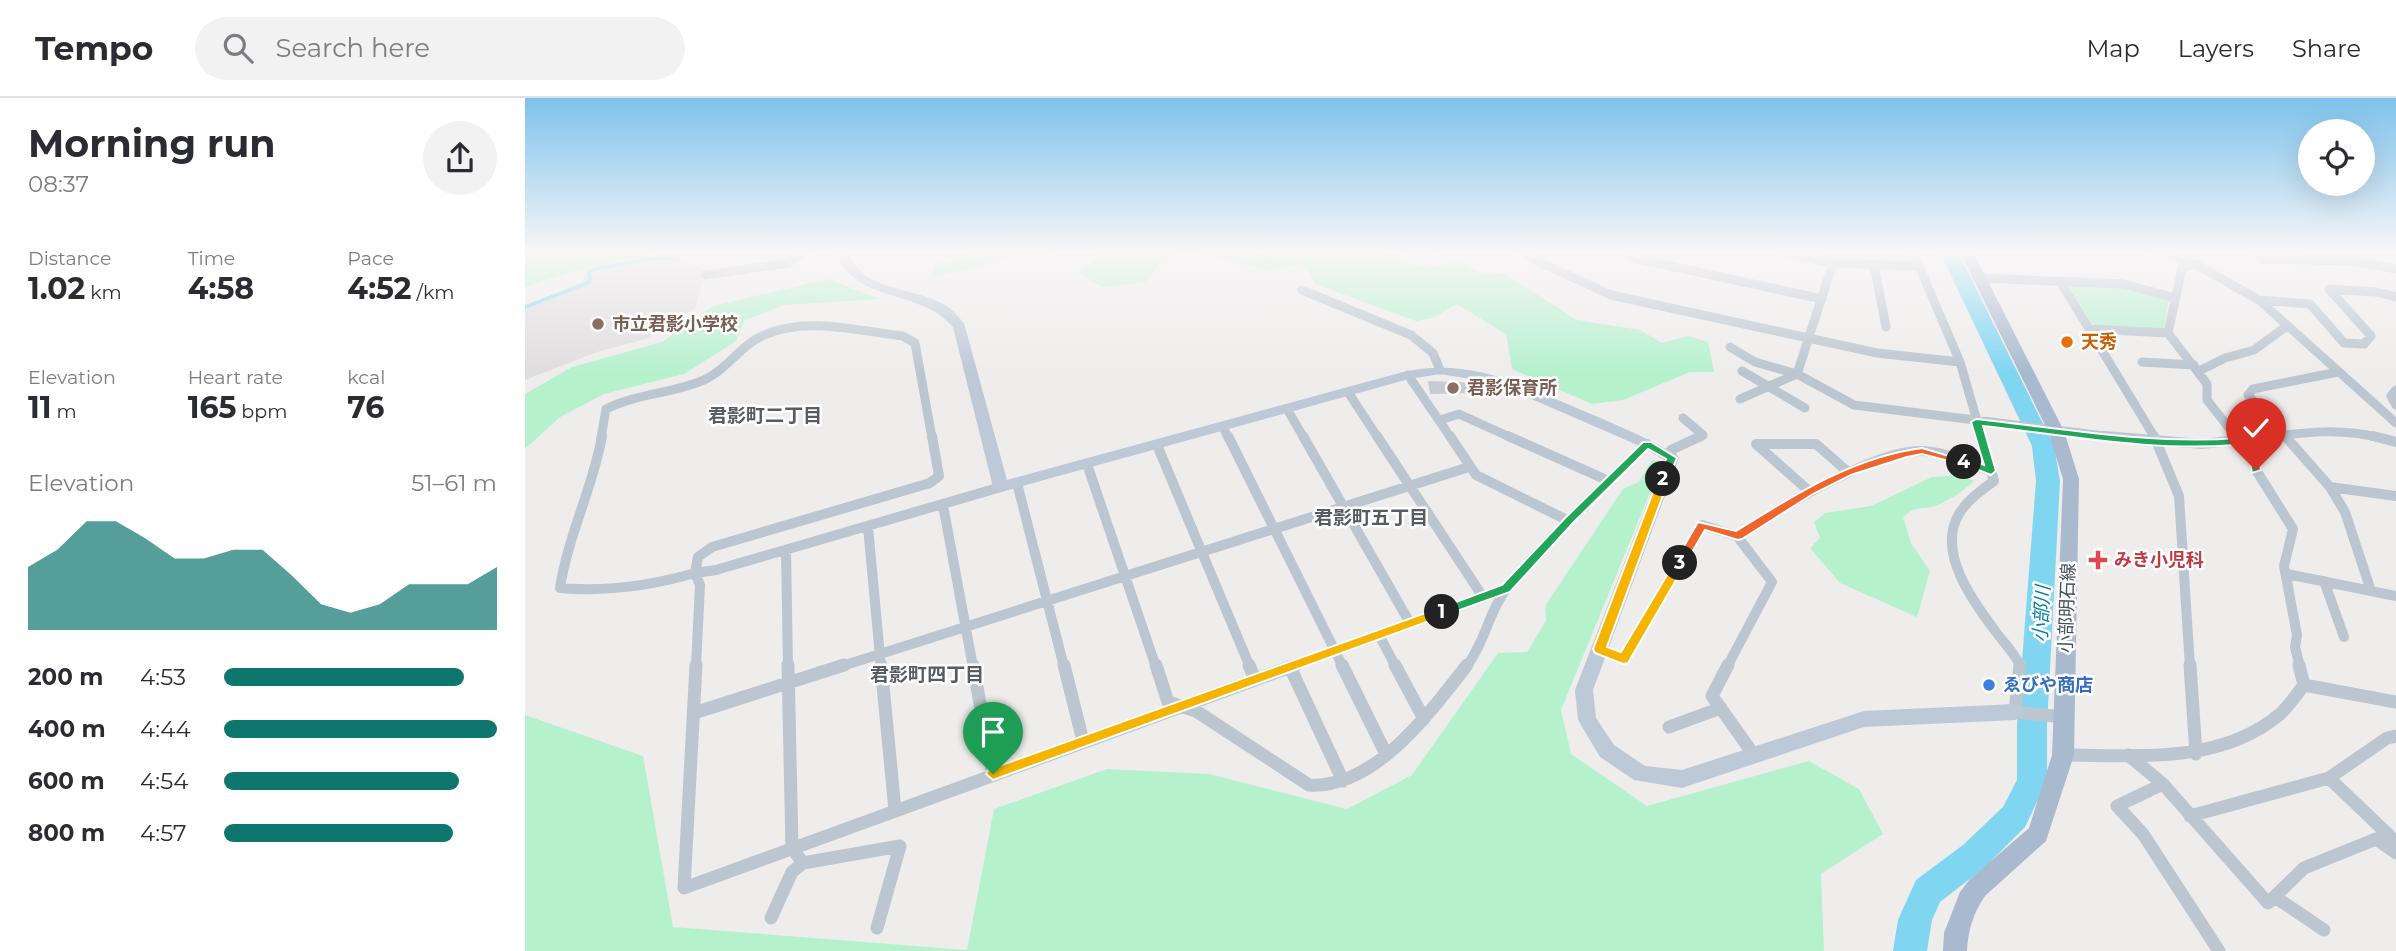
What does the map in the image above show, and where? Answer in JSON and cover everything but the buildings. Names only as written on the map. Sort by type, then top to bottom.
[{"type":"main road","name":"小部明石線","points":[[1955,951],[1959,924],[1968,900],[1977,888],[2038,834],[2063,755],[2055,716],[2071,479],[1984,292]]},
{"type":"street","points":[[896,292],[943,309],[959,326],[1048,600],[1083,741]]},
{"type":"street","points":[[1306,292],[1411,335],[1433,353],[1440,370]]},
{"type":"street","points":[[1604,292],[1877,353],[1960,362]]},
{"type":"street","points":[[1789,292],[1822,299]]},
{"type":"street","points":[[1740,400],[1797,374],[1824,292]]},
{"type":"street","points":[[1879,292],[1886,327]]},
{"type":"street","points":[[1930,292],[1960,362],[1994,481],[1966,503],[1954,524],[1954,548],[1962,580],[2020,664],[2015,712]]},
{"type":"street","points":[[2067,292],[2158,442],[2179,496],[2196,754]]},
{"type":"street","points":[[2153,292],[2175,298]]},
{"type":"street","points":[[2168,333],[2176,292]]},
{"type":"street","points":[[2246,292],[2259,300],[2396,423]]},
{"type":"street","points":[[2259,300],[2310,304],[2344,344],[2364,344],[2371,336],[2332,292]]},
{"type":"street","points":[[2373,292],[2396,297]]},
{"type":"street","points":[[1506,589],[684,888],[700,585],[695,573],[698,557],[712,547],[930,483],[939,476],[915,344],[903,337],[805,325],[762,335],[713,376],[698,383],[624,400],[606,409],[597,460],[573,525],[559,588],[616,589],[656,584],[695,573],[716,570],[1009,485],[1408,375],[1440,370],[1498,379],[1647,444],[1672,458]]},
{"type":"street","points":[[2142,362],[2197,368],[2254,350],[2287,326]]},
{"type":"street","points":[[2063,755],[2196,754],[2233,745],[2266,726],[2294,702],[2304,685],[2295,647],[2297,635],[2284,566],[2293,529],[2256,470],[2256,461],[2207,400],[2207,384],[2168,333],[2089,329]]},
{"type":"street","points":[[1730,346],[1755,362],[1797,374],[1854,405],[1976,422],[2158,442],[2203,444],[2322,430],[2357,432],[2396,442]]},
{"type":"street","points":[[1742,371],[1805,408]]},
{"type":"street","points":[[2338,372],[2253,388],[2248,395],[2330,487],[2344,512],[2371,591]]},
{"type":"street","points":[[1408,375],[1476,475],[1569,520]]},
{"type":"street","points":[[2396,390],[2391,396],[2396,405]]},
{"type":"street","points":[[1348,392],[1483,597]]},
{"type":"street","points":[[1287,409],[1410,623]]},
{"type":"street","points":[[1440,421],[1459,414],[1609,481]]},
{"type":"street","points":[[1683,418],[1703,435],[1671,450],[1672,458],[1584,690],[1587,720],[1607,751],[1641,774],[1682,779],[1864,719],[2015,712],[2055,716]]},
{"type":"street","points":[[1223,427],[1386,754]]},
{"type":"street","points":[[1087,464],[1168,702],[1196,711],[1309,785],[1327,786],[1355,777],[1386,754],[1424,719],[1474,657],[1506,589],[1569,520],[1647,444]]},
{"type":"street","points":[[1809,491],[1756,444],[1816,444],[1848,472]]},
{"type":"street","points":[[1157,445],[1255,680]]},
{"type":"street","points":[[1738,536],[1809,491],[1848,472],[1906,453],[1922,451],[1942,454],[1991,471]]},
{"type":"street","points":[[694,713],[1469,467]]},
{"type":"street","points":[[2330,487],[2396,496]]},
{"type":"street","points":[[943,505],[993,774]]},
{"type":"street","points":[[1599,649],[1623,659],[1702,525],[1738,536],[1772,582],[1712,696],[1754,755]]},
{"type":"street","points":[[868,527],[895,810]]},
{"type":"street","points":[[786,550],[792,848],[803,863]]},
{"type":"street","points":[[2287,574],[2396,596]]},
{"type":"street","points":[[2324,581],[2344,637]]},
{"type":"street","points":[[1379,635],[1424,719]]},
{"type":"street","points":[[1290,667],[1342,781]]},
{"type":"street","points":[[2304,685],[2396,702]]},
{"type":"street","points":[[1669,727],[1721,708]]},
{"type":"street","points":[[2190,816],[2329,778],[2387,738],[2396,736]]},
{"type":"street","points":[[2128,755],[2163,784],[2268,903],[2304,868],[2376,839],[2396,853]]},
{"type":"street","points":[[2329,778],[2389,828],[2396,842]]},
{"type":"street","points":[[2163,784],[2117,806],[2143,834],[2219,951]]},
{"type":"street","points":[[771,918],[792,872],[803,863],[900,846],[877,928]]},
{"type":"street","points":[[2275,897],[2324,930]]},
{"type":"shaded area","name":"市立君影小学校","points":[[560,292],[699,292],[695,308],[646,339],[597,352],[525,380],[525,306]]},
{"type":"green space","points":[[773,292],[861,292],[880,299],[784,305],[745,320],[736,341],[684,374],[604,394],[560,417],[525,449],[525,394],[572,367],[662,342],[713,306]]},
{"type":"green space","points":[[1336,292],[1533,292],[1577,320],[1640,330],[1662,343],[1688,336],[1708,342],[1714,372],[1690,372],[1623,400],[1592,404],[1512,369],[1506,334],[1457,304],[1435,317],[1416,321]]},
{"type":"green space","points":[[2072,292],[2143,292],[2169,300],[2164,328],[2159,330],[2102,328],[2091,323]]},
{"type":"green space","points":[[1652,460],[1663,461],[1561,710],[1571,754],[1647,806],[1809,761],[1859,789],[1883,834],[1821,874],[1824,951],[525,951],[525,715],[643,756],[673,927],[967,950],[994,809],[1107,769],[1209,774],[1347,809],[1412,775],[1498,653],[1527,652],[1546,621],[1545,606],[1623,489],[1639,482]]},
{"type":"green space","points":[[1961,475],[1974,481],[1946,501],[1916,509],[1903,517],[1911,543],[1930,571],[1917,617],[1840,583],[1810,548],[1820,538],[1814,522],[1825,513],[1871,506],[1932,477]]},
{"type":"waterway","points":[[525,307],[565,292]]},
{"type":"waterway","name":"小部川","points":[[1910,951],[1915,920],[1928,891],[1974,856],[2014,817],[2032,781],[2032,725],[2048,481],[2043,446],[1968,292]]},
{"type":"place","name":"市立君影小学校","points":[[598,324]]},
{"type":"place","name":"天秀","points":[[2067,342]]},
{"type":"place","name":"君影保育所","points":[[1453,388]]},
{"type":"place","name":"みき小児科","points":[[2098,560]]},
{"type":"place","name":"ゑびや商店","points":[[1989,685]]},
{"type":"district","name":"君影町二丁目","points":[[765,415]]},
{"type":"district","name":"君影町五丁目","points":[[1371,517]]},
{"type":"district","name":"君影町四丁目","points":[[927,674]]},
{"type":"route","points":[[993,774],[1506,589],[1569,520],[1647,444],[1672,458],[1599,649],[1623,659],[1702,525],[1738,536],[1809,491],[1848,472],[1906,453],[1922,451],[1942,454],[1991,471],[1976,422],[2158,442],[2203,444],[2238,441],[2256,461],[2256,470]]}]
